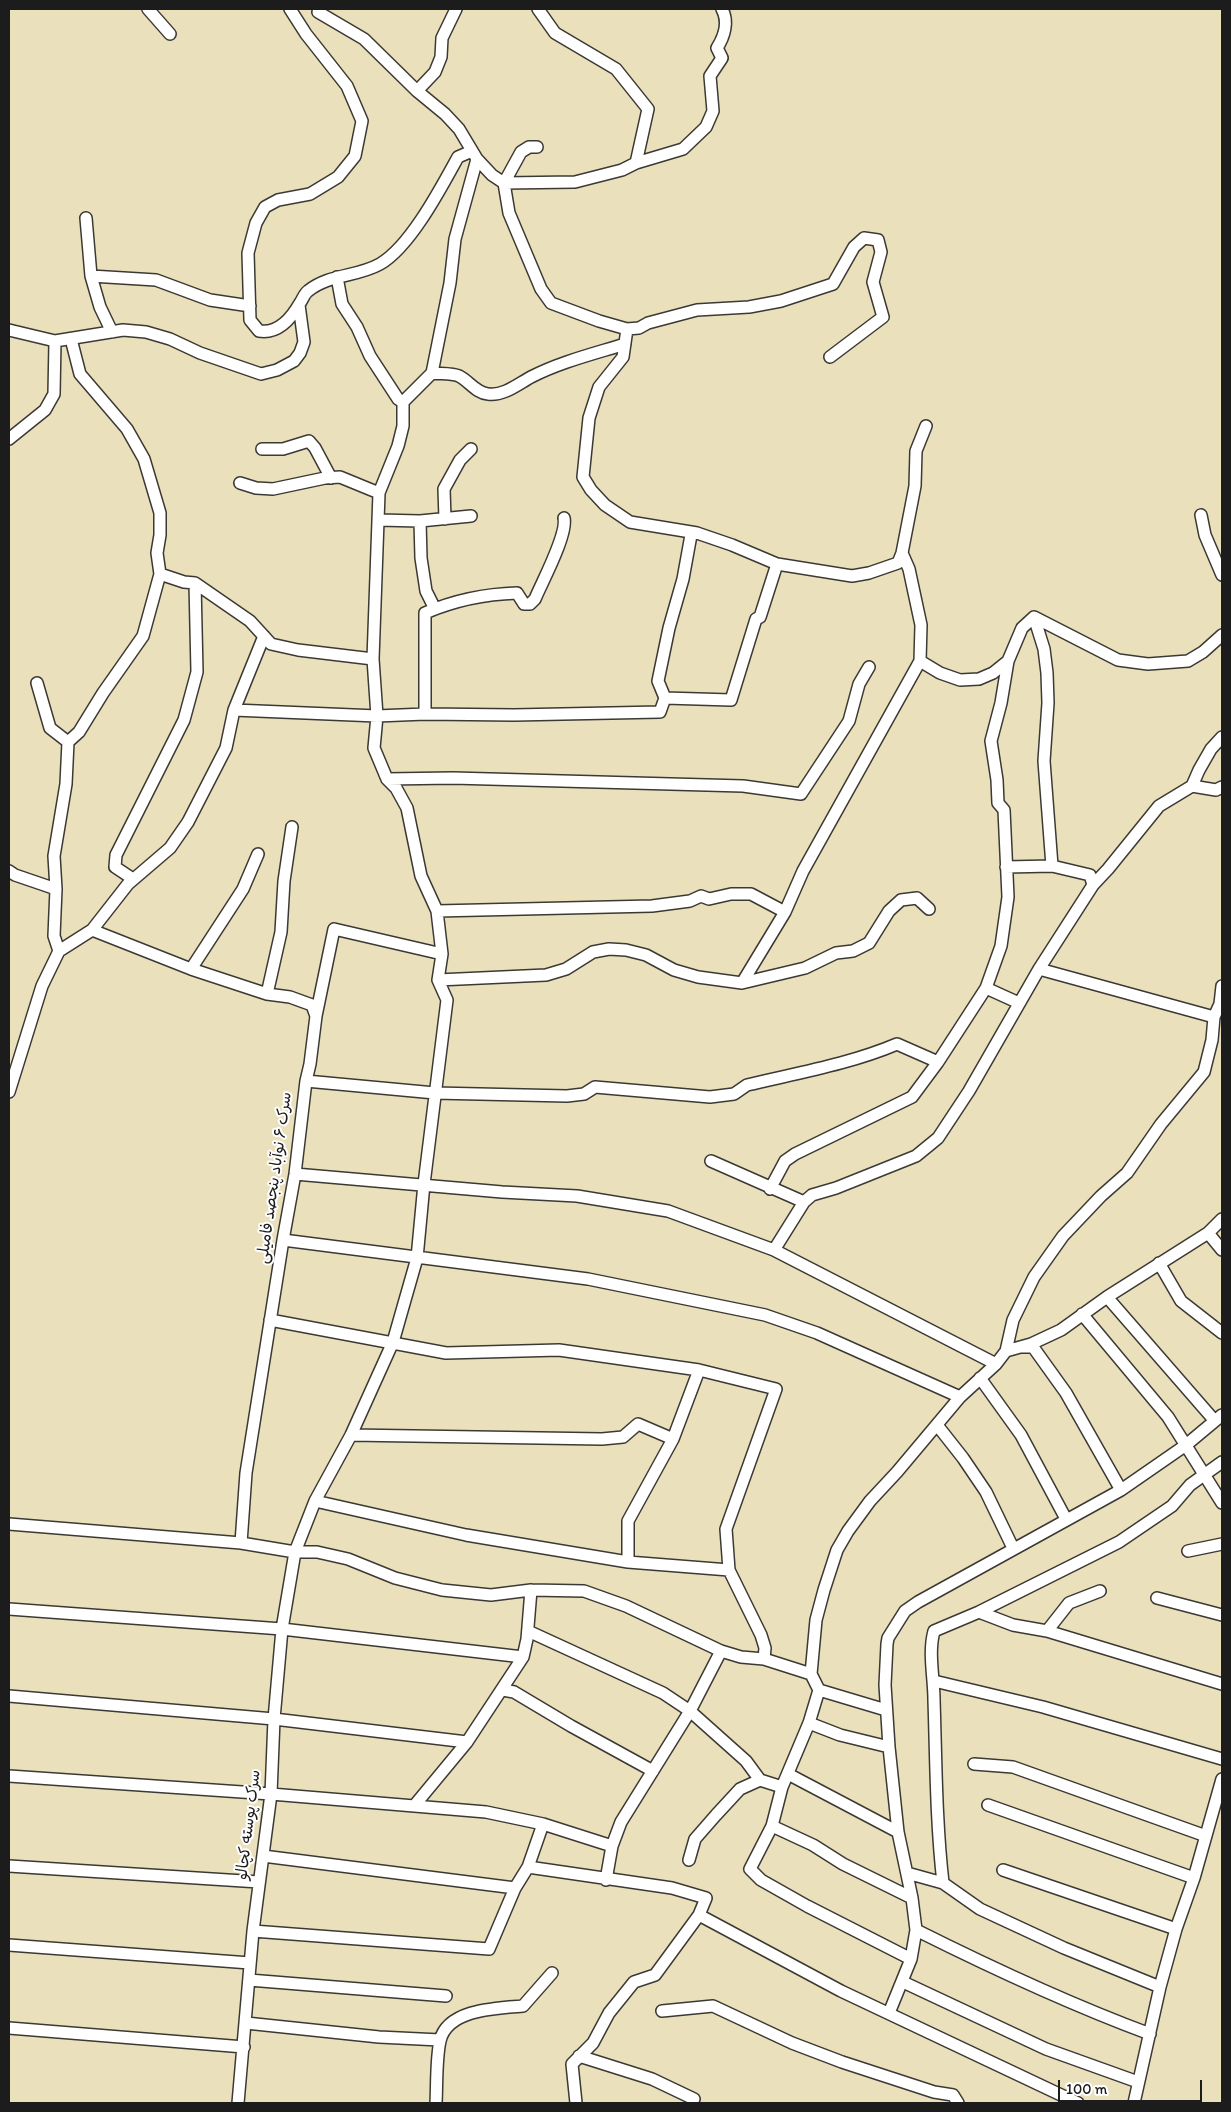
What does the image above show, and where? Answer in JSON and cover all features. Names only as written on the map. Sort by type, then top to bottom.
[{"type":"street","points":[[148,9],[170,34]]},
{"type":"street","points":[[290,9],[306,34],[347,86],[362,121],[355,156],[338,177],[310,194],[278,200],[265,207],[256,223],[248,253],[250,320],[259,331],[269,332],[277,330],[299,305],[307,292],[337,277],[360,273],[381,264],[409,236],[458,158],[474,155]]},
{"type":"street","points":[[417,91],[435,72],[441,57],[442,38],[456,9]]},
{"type":"street","points":[[538,9],[555,32],[616,69],[648,109],[636,163]]},
{"type":"street","points":[[318,12],[364,39],[417,91],[445,114],[459,129],[474,155],[492,175],[504,183],[575,182],[622,170],[636,163],[683,149],[706,127],[712,111],[710,76],[722,58],[717,48],[725,36],[724,12],[722,9]]},
{"type":"street","points":[[537,147],[529,147],[520,152],[504,183],[509,213],[541,289],[551,303],[599,322],[627,329],[639,328],[648,323],[697,310],[749,307],[780,301],[833,284],[854,247],[864,238],[878,240],[881,252],[873,282],[883,317],[830,357]]},
{"type":"street","points":[[474,155],[455,239],[450,284],[432,373],[404,402],[403,426],[398,446],[379,493],[374,659],[377,716],[374,748],[387,779],[396,788],[407,808],[421,876],[437,911],[442,954],[438,980],[546,975],[566,969],[593,952],[609,949],[626,950],[646,955],[674,970],[698,977],[742,983],[805,968],[836,953],[853,951],[869,943],[889,911],[901,900],[917,898],[929,909]]},
{"type":"street","points":[[86,218],[91,276],[100,307],[112,332]]},
{"type":"street","points":[[91,276],[156,280],[210,300],[250,306]]},
{"type":"street","points":[[337,277],[342,304],[357,327],[370,356],[398,399],[404,402]]},
{"type":"street","points":[[9,330],[55,341],[124,330],[146,332],[170,339],[200,353],[261,374],[277,370],[294,361],[300,352],[304,342],[299,305]]},
{"type":"street","points":[[627,329],[622,357],[599,386],[589,418],[583,477],[591,490],[605,505],[630,522],[697,533],[732,544],[777,564],[852,576],[870,573],[898,563],[902,553],[915,486],[916,451],[926,426]]},
{"type":"street","points":[[59,951],[54,936],[56,889],[54,856],[66,784],[68,742],[79,732],[103,692],[144,636],[160,574],[157,554],[160,512],[144,459],[127,429],[80,374],[71,339]]},
{"type":"street","points":[[9,439],[45,410],[54,394],[55,341]]},
{"type":"street","points":[[432,373],[457,375],[479,391],[488,394],[499,393],[563,363],[625,344]]},
{"type":"street","points":[[262,449],[283,449],[309,441],[315,448],[331,478]]},
{"type":"street","points":[[445,519],[444,489],[460,460],[471,449]]},
{"type":"street","points":[[240,483],[256,488],[273,489],[340,477],[379,493]]},
{"type":"street","points":[[1201,515],[1205,535],[1222,575]]},
{"type":"street","points":[[379,520],[420,521],[472,516]]},
{"type":"street","points":[[425,714],[425,613],[475,597],[517,593],[524,604],[530,604],[535,599],[558,547],[566,524],[564,518]]},
{"type":"street","points":[[420,521],[421,558],[426,591],[435,609]]},
{"type":"street","points":[[234,710],[377,716],[660,712],[665,698],[658,681],[669,628],[684,579],[691,534],[697,533]]},
{"type":"street","points":[[742,983],[785,912],[803,870],[920,662],[921,625],[909,569],[902,553]]},
{"type":"street","points":[[665,698],[731,700],[756,619],[760,617],[777,564]]},
{"type":"street","points":[[160,574],[188,579],[250,621],[271,644],[298,650],[374,659]]},
{"type":"street","points":[[133,879],[115,867],[116,855],[184,720],[197,672],[198,651],[188,579]]},
{"type":"street","points":[[1034,617],[1118,660],[1148,664],[1188,661],[1203,652],[1222,635]]},
{"type":"street","points":[[770,1189],[785,1161],[795,1154],[912,1097],[938,1062],[986,988],[1002,946],[1008,897],[1004,810],[998,803],[997,780],[991,741],[1001,703],[1008,661],[1022,628],[1034,617]]},
{"type":"street","points":[[1034,617],[1044,649],[1047,673],[1048,703],[1044,761],[1052,866]]},
{"type":"street","points":[[9,1091],[42,986],[59,951],[92,930],[133,879],[170,848],[188,822],[226,748],[234,710],[264,636]]},
{"type":"street","points":[[920,662],[940,673],[960,680],[979,679],[993,673],[1008,661]]},
{"type":"street","points":[[387,779],[463,778],[743,786],[801,794],[849,720],[859,684],[869,667]]},
{"type":"street","points":[[37,683],[50,728],[68,742]]},
{"type":"street","points":[[774,1250],[804,1202],[812,1196],[916,1156],[938,1138],[969,1091],[1038,969],[1093,885],[1159,806],[1192,786],[1207,756],[1222,737]]},
{"type":"street","points":[[1192,786],[1216,790],[1222,787]]},
{"type":"street","points":[[267,994],[281,932],[284,881],[292,827]]},
{"type":"street","points":[[192,969],[243,889],[258,854]]},
{"type":"street","points":[[1006,867],[1052,866],[1090,875],[1093,885]]},
{"type":"street","points":[[9,871],[15,875],[56,889]]},
{"type":"street","points":[[437,911],[652,906],[690,901],[701,896],[709,899],[730,894],[751,894],[785,912]]},
{"type":"street","name":"سرک ۶ نوآباد پنجصد فامیلی","points":[[242,1543],[246,1473],[295,1174],[316,1016],[334,929],[442,954]]},
{"type":"street","points":[[92,930],[192,969],[267,994],[290,997],[312,1005],[316,1016]]},
{"type":"street","points":[[1038,969],[1214,1017]]},
{"type":"street","name":"سرک پوسته کچالو","points":[[238,2103],[250,1963],[271,1794],[274,1719],[282,1629],[295,1552],[315,1501],[352,1435],[393,1342],[417,1258],[424,1184],[447,1000],[438,980]]},
{"type":"street","points":[[911,1960],[761,1880],[750,1869],[772,1826],[782,1787],[809,1723],[819,1690],[811,1674],[816,1620],[824,1590],[837,1550],[848,1530],[870,1501],[960,1397],[996,1364],[1006,1351],[1013,1320],[1034,1277],[1063,1236],[1101,1196],[1127,1173],[1162,1124],[1204,1072],[1212,1040],[1214,1017],[1220,1004],[1222,986]]},
{"type":"street","points":[[986,988],[1020,1003]]},
{"type":"street","points":[[306,1081],[435,1093],[567,1096],[584,1094],[595,1087],[710,1097],[734,1094],[747,1085],[881,1051],[897,1044],[938,1062]]},
{"type":"street","points":[[711,1161],[770,1189],[804,1202]]},
{"type":"street","points":[[295,1174],[502,1192],[577,1196],[668,1211],[774,1250],[996,1364]]},
{"type":"street","points":[[1006,1351],[1021,1347],[1061,1330],[1107,1297],[1208,1233],[1222,1220]]},
{"type":"street","points":[[1208,1233],[1222,1250]]},
{"type":"street","points":[[283,1240],[588,1279],[765,1315],[817,1333],[960,1397]]},
{"type":"street","points":[[1160,1263],[1182,1301],[1222,1334]]},
{"type":"street","points":[[889,2013],[911,1960],[916,1930],[912,1898],[898,1832],[889,1747],[885,1685],[888,1638],[905,1611],[918,1602],[1120,1490],[1186,1445],[1218,1418],[1107,1297]]},
{"type":"street","points":[[1082,1314],[1168,1417],[1222,1503]]},
{"type":"street","points":[[270,1320],[446,1353],[559,1350],[699,1370],[776,1389],[726,1529],[730,1570],[761,1635],[765,1648],[764,1659]]},
{"type":"street","points":[[1021,1347],[1033,1347],[1066,1393],[1120,1490]]},
{"type":"street","points":[[628,1562],[628,1521],[673,1439],[699,1370]]},
{"type":"street","points":[[980,1378],[1020,1435],[1066,1519]]},
{"type":"street","points":[[352,1435],[602,1439],[623,1437],[638,1424],[673,1439]]},
{"type":"street","points":[[937,1425],[963,1458],[986,1492],[1013,1548]]},
{"type":"street","points":[[943,1883],[939,1849],[934,1681],[931,1644],[934,1631],[979,1612],[1119,1542],[1172,1506],[1190,1485],[1222,1462]]},
{"type":"street","points":[[315,1501],[466,1535],[628,1562],[730,1570]]},
{"type":"street","points":[[9,1524],[242,1543],[295,1552],[317,1552],[348,1559],[395,1578],[442,1590],[491,1595],[531,1590],[584,1591],[626,1606],[721,1651],[764,1659],[811,1674]]},
{"type":"street","points":[[1188,1551],[1222,1544]]},
{"type":"street","points":[[414,1806],[467,1742],[523,1657],[528,1631],[531,1590]]},
{"type":"street","points":[[1047,1631],[1069,1603],[1100,1591]]},
{"type":"street","points":[[1157,1598],[1222,1615]]},
{"type":"street","points":[[9,1609],[282,1629],[523,1657]]},
{"type":"street","points":[[979,1612],[1012,1625],[1047,1631],[1222,1684]]},
{"type":"street","points":[[528,1631],[664,1693],[690,1711],[746,1761],[760,1780],[782,1787]]},
{"type":"street","points":[[606,1880],[612,1846],[620,1822],[690,1711],[721,1651]]},
{"type":"street","points":[[934,1681],[1043,1707],[1222,1759]]},
{"type":"street","points":[[503,1690],[514,1692],[653,1771]]},
{"type":"street","points":[[819,1690],[886,1710]]},
{"type":"street","points":[[9,1696],[274,1719],[467,1742]]},
{"type":"street","points":[[809,1723],[849,1737],[889,1747]]},
{"type":"street","points":[[974,1764],[1013,1767],[1206,1836]]},
{"type":"street","points":[[788,1774],[898,1832]]},
{"type":"street","points":[[9,1776],[271,1794],[486,1812],[543,1824],[612,1846]]},
{"type":"street","points":[[1134,2103],[1160,1987],[1222,1779]]},
{"type":"street","points":[[689,1860],[695,1839],[716,1815],[740,1789],[760,1780]]},
{"type":"street","points":[[988,1805],[1194,1878]]},
{"type":"street","points":[[254,1931],[489,1949],[515,1888],[528,1867],[543,1824]]},
{"type":"street","points":[[772,1826],[813,1845],[843,1864],[912,1898]]},
{"type":"street","points":[[263,1856],[515,1888]]},
{"type":"street","points":[[9,1866],[259,1882]]},
{"type":"street","points":[[528,1867],[606,1880],[672,1888],[706,1898],[699,1915],[655,1975],[634,1982],[609,2013],[593,2042],[572,2064],[576,2103]]},
{"type":"street","points":[[1003,1870],[1176,1929]]},
{"type":"street","points":[[907,1873],[943,1883],[964,1899],[988,1912],[1064,1948],[1160,1987]]},
{"type":"street","points":[[699,1915],[841,1991],[1078,2103]]},
{"type":"street","points":[[916,1930],[1007,1975],[1085,2010],[1150,2034]]},
{"type":"street","points":[[9,1945],[250,1963]]},
{"type":"street","points":[[436,2103],[440,2040],[449,2025],[468,2013],[523,2006],[552,1973]]},
{"type":"street","points":[[249,1980],[446,1996]]},
{"type":"street","points":[[903,1982],[1046,2049],[1138,2082]]},
{"type":"street","points":[[662,2012],[713,2006],[792,2043],[842,2062],[934,2092],[953,2095],[958,2103]]},
{"type":"street","points":[[246,2023],[379,2037],[440,2040]]},
{"type":"street","points":[[9,2028],[244,2047]]},
{"type":"street","points":[[579,2056],[652,2079],[694,2099]]}]
